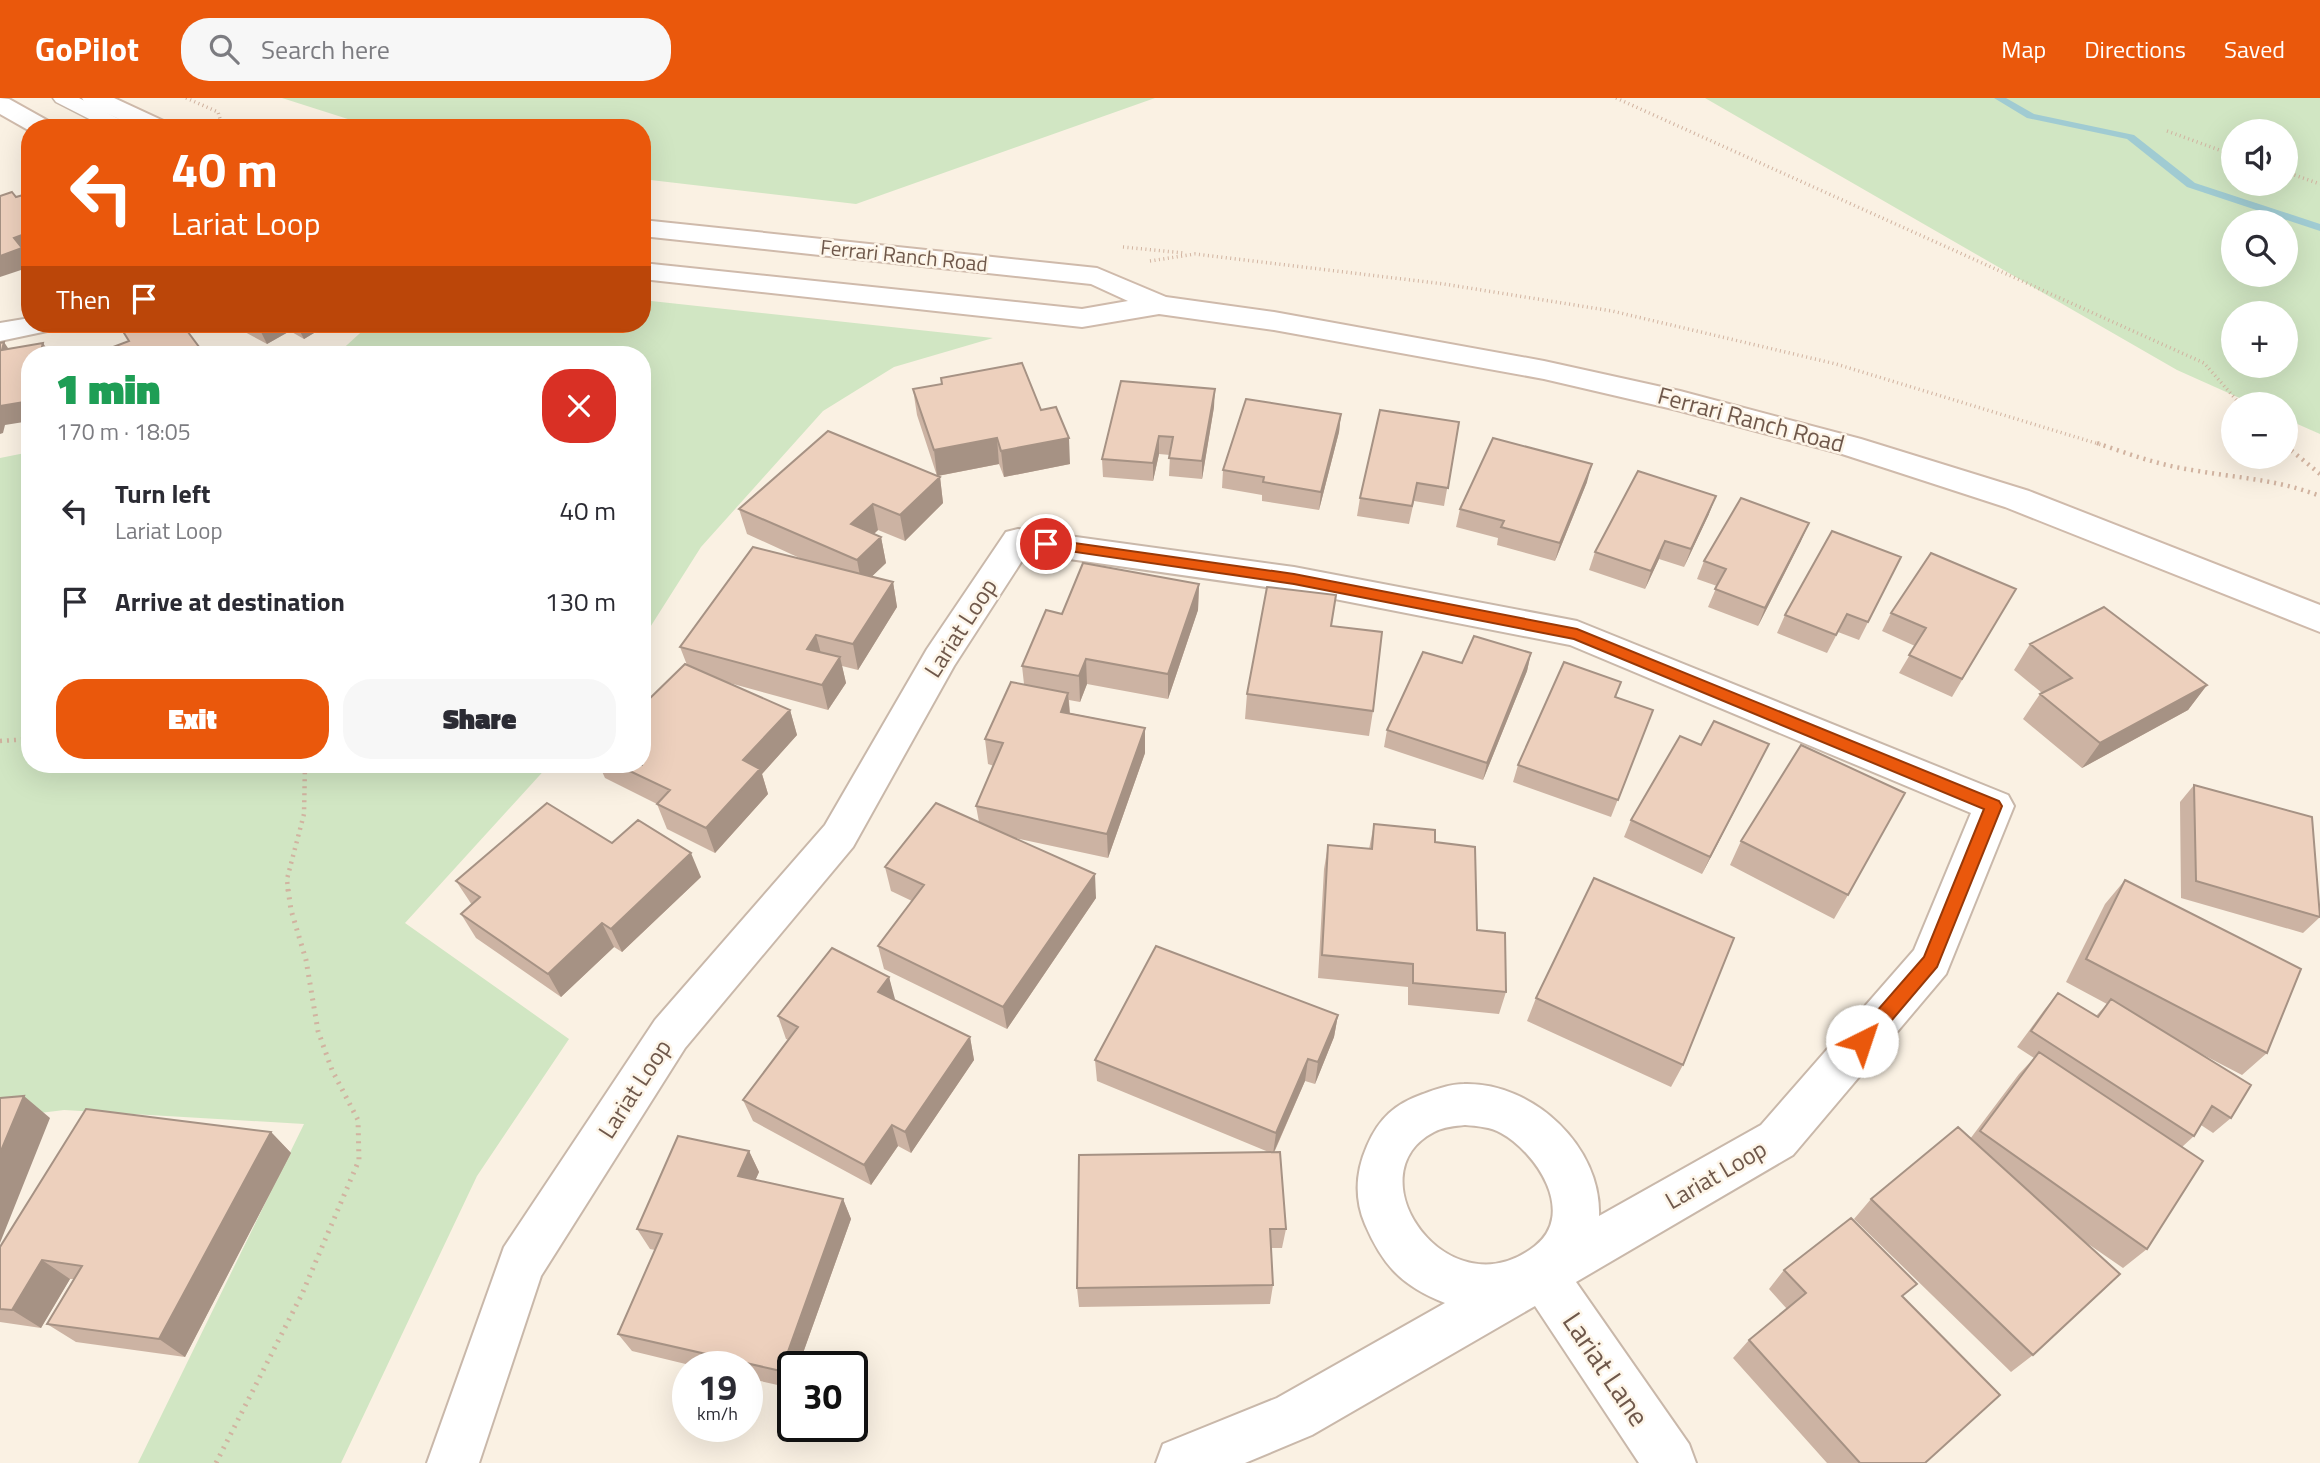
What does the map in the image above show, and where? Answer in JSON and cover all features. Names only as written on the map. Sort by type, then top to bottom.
[{"type":"street","points":[[94,98],[140,119]]},
{"type":"street","points":[[0,104],[27,119]]},
{"type":"street","name":"Ferrari Ranch Road","points":[[651,229],[1097,276],[1159,305],[1286,323],[1544,370],[1680,401],[1850,446],[2017,499],[2320,619]]},
{"type":"street","name":"Ferrari Ranch Road","points":[[651,272],[1082,318],[1159,305]]},
{"type":"street","points":[[0,332],[21,328]]},
{"type":"street","name":"Lariat Loop","points":[[453,1463],[521,1264],[670,1034],[839,836],[940,657],[1018,540],[1294,579],[1577,634],[1994,806],[1931,961],[1777,1140],[1294,1417],[1182,1463]]},
{"type":"street","points":[[1465,1104],[1505,1113],[1524,1122],[1549,1142],[1567,1168],[1576,1197],[1574,1226],[1563,1253],[1542,1274],[1513,1287],[1479,1289],[1445,1279],[1415,1260],[1393,1233],[1382,1202],[1380,1172],[1390,1144],[1410,1122],[1436,1108],[1465,1104]]},
{"type":"street","name":"Lariat Lane","points":[[1542,1274],[1670,1463]]},
{"type":"lane","points":[[62,98],[104,119]]},
{"type":"path","points":[[186,98],[218,112],[220,119]]},
{"type":"path","points":[[1616,98],[2204,363],[2229,392]]},
{"type":"path","points":[[2166,131],[2221,151]]},
{"type":"path","points":[[2298,176],[2320,184]]},
{"type":"path","points":[[1097,276],[1162,257],[1195,254],[1355,272],[1587,306],[1836,364],[1972,403],[2149,460],[2189,470],[2289,484],[2320,496]]},
{"type":"path","points":[[2298,456],[2320,474]]},
{"type":"path","points":[[0,741],[21,740]]},
{"type":"path","points":[[215,1463],[302,1294],[359,1160],[358,1120],[332,1070],[318,1031],[306,960],[291,910],[286,879],[304,814],[305,773]]},
{"type":"green space","points":[[282,98],[1155,98],[856,204],[651,180],[651,119],[348,119]]},
{"type":"green space","points":[[1705,98],[2320,98],[2320,434],[2298,424],[2298,392],[2226,392],[2177,370]]},
{"type":"green space","points":[[651,301],[993,338],[894,367],[823,411],[701,547],[651,626],[651,346],[346,346],[360,333],[651,333]]},
{"type":"green space","points":[[21,454],[21,773],[542,773],[405,923],[569,1039],[477,1176],[341,1463],[138,1463],[304,1124],[64,1110],[0,1118],[0,458]]},
{"type":"building","points":[[12,192],[16,197],[21,196],[21,235],[14,238],[21,248],[0,256],[0,196]]},
{"type":"building","points":[[124,333],[189,333],[198,346],[116,346],[129,341]]},
{"type":"building","points":[[4,342],[2,350],[21,347],[21,402],[0,406],[0,343]]},
{"type":"building","points":[[1022,363],[1041,410],[1056,407],[1069,438],[1001,451],[997,438],[934,450],[913,389],[942,384],[941,378]]},
{"type":"building","points":[[1121,381],[1215,389],[1202,461],[1169,458],[1173,437],[1159,436],[1153,463],[1102,459]]},
{"type":"building","points":[[1246,399],[1341,414],[1321,492],[1263,482],[1264,477],[1223,470]]},
{"type":"building","points":[[1380,410],[1459,422],[1448,488],[1417,483],[1412,506],[1360,498]]},
{"type":"building","points":[[828,431],[940,477],[900,515],[873,504],[851,524],[881,537],[857,560],[739,509]]},
{"type":"building","points":[[1493,438],[1592,464],[1560,543],[1501,527],[1504,521],[1460,509]]},
{"type":"building","points":[[1638,471],[1716,496],[1691,549],[1665,541],[1651,571],[1595,552]]},
{"type":"building","points":[[1741,498],[1809,523],[1765,608],[1715,589],[1726,569],[1704,561]]},
{"type":"building","points":[[1832,531],[1901,557],[1868,622],[1847,614],[1836,635],[1785,615]]},
{"type":"building","points":[[753,547],[893,582],[853,644],[816,635],[807,649],[840,657],[822,685],[680,647]]},
{"type":"building","points":[[1931,553],[2016,589],[1962,679],[1909,655],[1926,628],[1891,613]]},
{"type":"building","points":[[1083,563],[1199,584],[1168,674],[1086,659],[1079,676],[1022,666],[1046,610],[1062,614]]},
{"type":"building","points":[[1267,587],[1336,595],[1331,626],[1382,632],[1373,711],[1247,694]]},
{"type":"building","points":[[2104,607],[2207,685],[2100,743],[2040,694],[2072,678],[2030,644]]},
{"type":"building","points":[[1474,636],[1531,653],[1487,763],[1387,730],[1423,652],[1462,663]]},
{"type":"building","points":[[1564,662],[1621,682],[1615,697],[1653,710],[1618,800],[1518,765]]},
{"type":"building","points":[[685,664],[790,710],[743,760],[760,769],[706,828],[657,804],[670,790],[634,773],[651,773],[651,697]]},
{"type":"building","points":[[1011,682],[1068,693],[1061,712],[1145,728],[1107,834],[976,806],[1003,743],[985,739]]},
{"type":"building","points":[[1714,721],[1769,744],[1710,857],[1631,820],[1680,736],[1701,745]]},
{"type":"building","points":[[1801,745],[1905,793],[1848,895],[1741,841]]},
{"type":"building","points":[[2194,785],[2312,817],[2320,917],[2196,881]]},
{"type":"building","points":[[547,803],[612,843],[638,820],[691,853],[611,929],[602,923],[548,974],[461,914],[480,897],[456,881]]},
{"type":"building","points":[[936,803],[1095,874],[1003,1007],[878,946],[924,885],[885,867]]},
{"type":"building","points":[[1374,824],[1435,830],[1435,842],[1475,847],[1477,930],[1505,933],[1506,992],[1413,983],[1413,964],[1322,955],[1328,845],[1372,849]]},
{"type":"building","points":[[1594,878],[1734,938],[1683,1065],[1536,998]]},
{"type":"building","points":[[2125,880],[2301,969],[2267,1053],[2086,959]]},
{"type":"building","points":[[1156,946],[1338,1015],[1318,1062],[1308,1059],[1276,1133],[1095,1060]]},
{"type":"building","points":[[832,948],[889,977],[878,992],[970,1037],[905,1132],[892,1125],[864,1165],[743,1100],[798,1027],[778,1016]]},
{"type":"building","points":[[2058,993],[2098,1017],[2111,999],[2251,1085],[2231,1118],[2212,1106],[2194,1136],[2031,1031]]},
{"type":"building","points":[[2039,1052],[2203,1161],[2147,1249],[1980,1131]]},
{"type":"building","points":[[24,1096],[0,1153],[0,1098]]},
{"type":"building","points":[[86,1109],[271,1132],[159,1339],[47,1324],[82,1266],[42,1260],[12,1310],[0,1309],[0,1247]]},
{"type":"building","points":[[1958,1127],[2120,1274],[2033,1355],[1871,1199]]},
{"type":"building","points":[[678,1136],[749,1151],[738,1176],[843,1199],[788,1351],[777,1351],[777,1370],[763,1367],[763,1351],[693,1351],[618,1334],[662,1234],[637,1229]]},
{"type":"building","points":[[1280,1152],[1286,1229],[1270,1229],[1273,1285],[1077,1288],[1079,1155]]},
{"type":"building","points":[[1851,1218],[1917,1284],[1902,1296],[2000,1395],[1925,1463],[1860,1463],[1749,1340],[1806,1293],[1784,1270]]},
{"type":"waterway","points":[[1999,98],[2031,116],[2130,137],[2191,185],[2320,228]]},
{"type":"route","points":[[1046,544],[1294,579],[1577,634],[1994,806],[1931,961],[1862,1041]]}]
